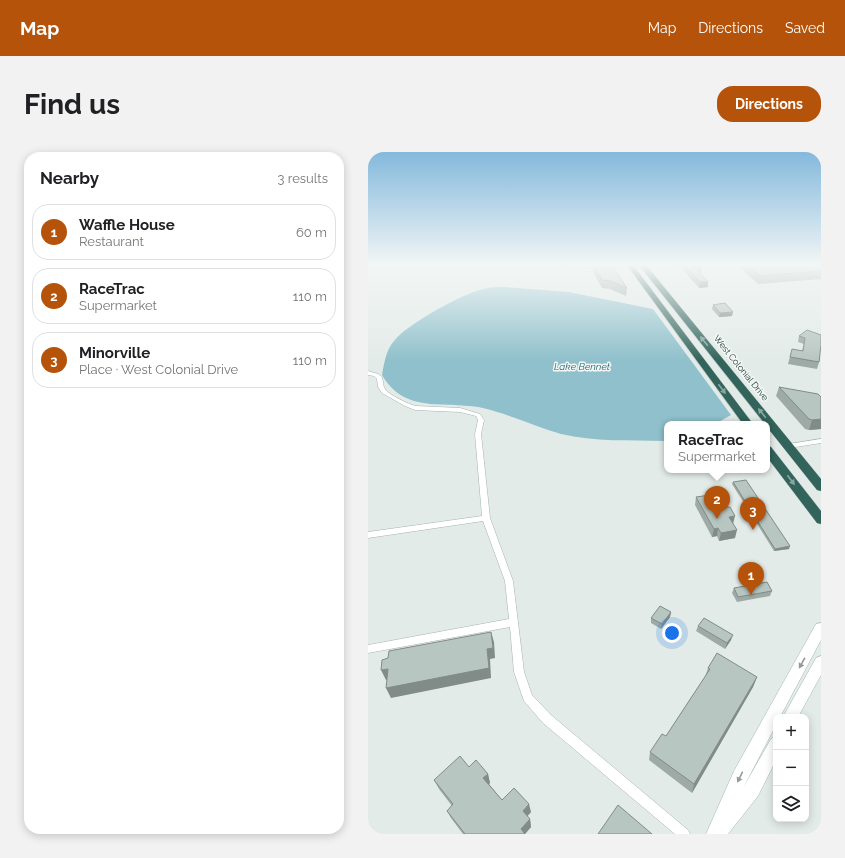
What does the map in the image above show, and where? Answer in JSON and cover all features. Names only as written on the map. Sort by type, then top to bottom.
[{"type":"highway","points":[[653,297],[673,303]]},
{"type":"highway","points":[[653,297],[746,421]]},
{"type":"highway","name":"West Colonial Drive","points":[[668,297],[769,421]]},
{"type":"highway","name":"West Colonial Drive","points":[[770,423],[821,487]]},
{"type":"highway","points":[[770,453],[821,520]]},
{"type":"street","points":[[368,373],[376,375],[380,378],[381,387],[384,392],[406,405],[415,408],[460,410],[478,415],[480,420],[478,434],[486,518],[509,581],[519,672],[528,698],[546,719],[684,834]]},
{"type":"street","points":[[789,446],[821,441]]},
{"type":"street","points":[[368,535],[486,518]]},
{"type":"street","points":[[368,649],[514,622]]},
{"type":"street","points":[[717,834],[740,777],[821,628]]},
{"type":"street","points":[[792,714],[821,662]]},
{"type":"street","points":[[717,834],[752,790],[773,750]]},
{"type":"water","name":"Lake Bennet","points":[[462,297],[593,297],[653,309],[731,415],[720,421],[664,421],[664,441],[600,439],[574,437],[561,434],[483,408],[427,404],[402,396],[391,388],[382,375],[386,357],[391,345],[410,326],[436,310]]},
{"type":"building","points":[[725,303],[733,312],[720,313],[713,305]]},
{"type":"building","points":[[807,330],[821,335],[819,362],[790,357],[792,349],[803,351],[805,338],[799,336]]},
{"type":"building","points":[[779,387],[818,394],[821,397],[821,419],[809,419]]},
{"type":"building","points":[[746,480],[790,546],[775,549],[733,482]]},
{"type":"building","points":[[717,494],[725,507],[730,507],[735,516],[729,517],[737,530],[721,533],[718,528],[714,529],[696,497]]},
{"type":"building","points":[[767,582],[772,591],[738,597],[734,588]]},
{"type":"building","points":[[660,606],[671,612],[662,624],[651,618]]},
{"type":"building","points":[[704,618],[733,635],[727,643],[698,626]]},
{"type":"building","points":[[491,632],[493,648],[487,649],[489,668],[386,688],[388,669],[381,670],[382,660],[388,658],[389,651]]},
{"type":"building","points":[[717,653],[757,677],[694,784],[650,752],[662,734],[666,736],[710,669],[708,668]]},
{"type":"building","points":[[460,756],[469,767],[476,760],[488,774],[483,778],[502,800],[514,788],[529,804],[523,811],[530,819],[521,829],[525,834],[465,834],[447,811],[453,804],[434,780]]},
{"type":"building","points":[[618,805],[652,834],[598,834]]},
{"type":"place","name":"RaceTrac","points":[[717,519]]},
{"type":"place","name":"Minorville","points":[[753,530]]},
{"type":"place","name":"Waffle House","points":[[751,595]]}]
